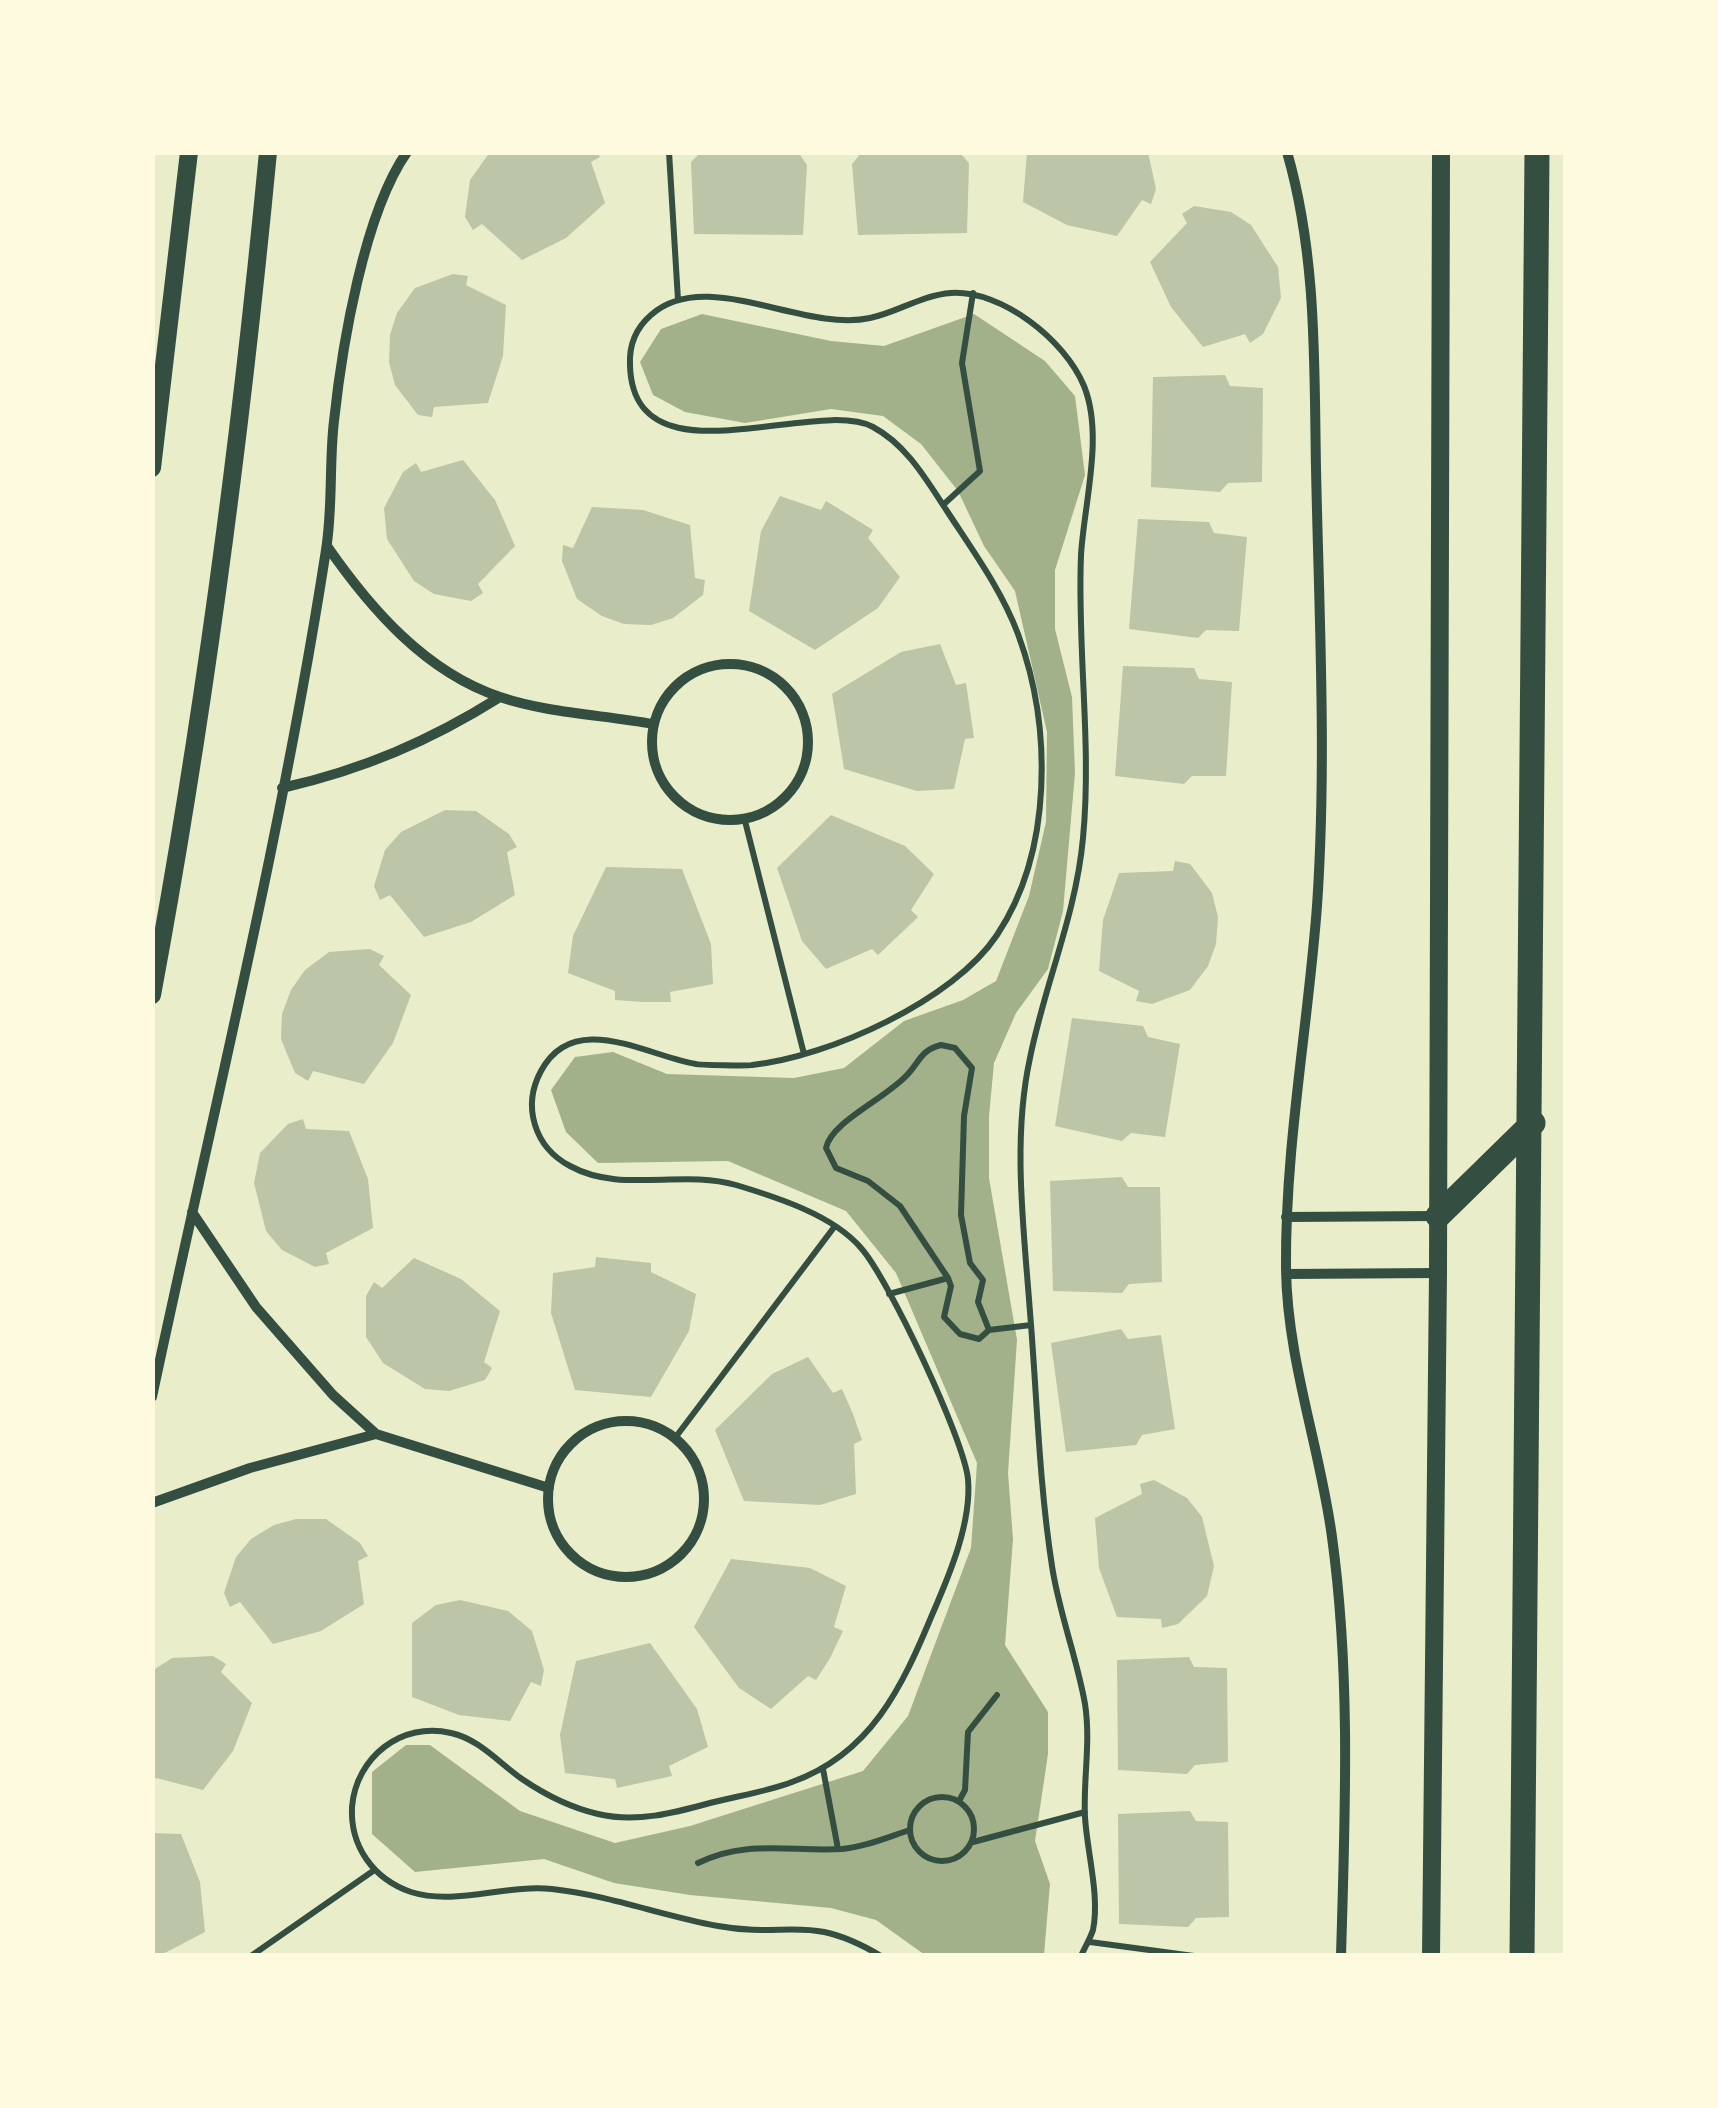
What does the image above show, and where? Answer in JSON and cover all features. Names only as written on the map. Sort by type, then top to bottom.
[{"type":"main road","points":[[1522,1956],[1532,1123],[1537,152]]},
{"type":"main road","points":[[1438,1216],[1532,1123]]},
{"type":"street","points":[[152,468],[189,152]]},
{"type":"street","points":[[152,995],[207,670],[237,456],[268,152]]},
{"type":"street","points":[[152,1397],[282,788],[327,546],[334,421],[349,334],[376,213],[392,174],[408,152]]},
{"type":"street","points":[[1287,152],[1300,196],[1313,297],[1322,774],[1317,905],[1286,1216],[1286,1274],[1298,1376],[1332,1536],[1341,1623],[1346,1814],[1341,1956]]},
{"type":"street","points":[[1430,1956],[1438,1274],[1442,152]]},
{"type":"street","points":[[327,546],[360,594],[401,636],[448,670],[500,697],[653,724]]},
{"type":"street","points":[[726,663],[760,668],[787,687],[806,716],[809,750],[799,782],[776,807],[745,820],[714,820],[686,808],[664,784],[652,756],[653,724],[668,694],[694,672],[726,663]]},
{"type":"street","points":[[282,788],[396,755],[500,697]]},
{"type":"street","points":[[192,1211],[256,1308],[333,1395],[376,1434],[549,1488]]},
{"type":"street","points":[[1286,1216],[1438,1216]]},
{"type":"street","points":[[1286,1274],[1438,1274]]},
{"type":"street","points":[[614,1422],[646,1423],[675,1438],[696,1463],[705,1495],[700,1528],[682,1555],[655,1573],[622,1578],[591,1570],[566,1550],[550,1520],[549,1488],[560,1456],[583,1433],[614,1422]]},
{"type":"street","points":[[152,1504],[250,1468],[376,1434]]},
{"type":"path","points":[[669,152],[678,300]]},
{"type":"path","points":[[943,505],[980,471],[962,364],[973,293]]},
{"type":"path","points":[[881,1956],[823,1930],[795,1925],[746,1930],[714,1926],[548,1888],[496,1889],[451,1896],[414,1893],[373,1870],[361,1854],[351,1821],[355,1786],[372,1756],[401,1736],[436,1730],[462,1735],[529,1785],[559,1800],[598,1814],[636,1818],[782,1787],[823,1769],[858,1744],[887,1711],[944,1588],[961,1533],[968,1480],[934,1386],[864,1250],[836,1226],[762,1194],[711,1178],[613,1181],[578,1172],[547,1151],[531,1116],[535,1079],[558,1049],[594,1039],[631,1043],[698,1065],[754,1065],[804,1054],[949,987],[1002,928],[1034,834],[1041,784],[1033,683],[1002,596],[917,465],[881,430],[850,418],[736,433],[666,423],[642,404],[636,392],[630,378],[630,349],[648,318],[678,300],[733,298],[800,317],[865,320],[930,298],[973,293],[1056,342],[1083,384],[1090,412],[1080,570],[1085,828],[1073,913],[1030,1058],[1022,1108],[1023,1224],[1040,1473],[1055,1584],[1085,1704],[1084,1812],[1095,1920],[1090,1942],[1081,1956]]},
{"type":"path","points":[[745,820],[804,1054]]},
{"type":"path","points":[[941,1045],[955,1048],[972,1068],[964,1116],[961,1215],[970,1263],[982,1274],[978,1302],[989,1330],[984,1338],[969,1339],[951,1326],[943,1308],[952,1286],[900,1206],[868,1181],[836,1168],[826,1148],[834,1127],[891,1092],[918,1057],[941,1045]]},
{"type":"path","points":[[675,1438],[836,1226]]},
{"type":"path","points":[[889,1294],[948,1278]]},
{"type":"path","points":[[989,1330],[1031,1325]]},
{"type":"path","points":[[959,1801],[966,1790],[968,1732],[997,1695]]},
{"type":"path","points":[[823,1769],[838,1849]]},
{"type":"path","points":[[972,1843],[973,1820],[959,1801],[936,1797],[916,1808],[910,1830],[919,1852],[942,1862],[964,1853],[972,1843],[1084,1812]]},
{"type":"path","points":[[698,1863],[723,1850],[758,1846],[838,1849],[910,1830]]},
{"type":"path","points":[[252,1956],[373,1870]]},
{"type":"path","points":[[1090,1942],[1194,1956]]},
{"type":"shaded area","points":[[702,314],[831,341],[884,346],[974,314],[1045,361],[1075,396],[1085,475],[1055,570],[1055,629],[1072,697],[1075,773],[1063,911],[1048,969],[1016,1013],[994,1063],[989,1116],[989,1178],[1017,1340],[1008,1473],[1013,1539],[1005,1645],[1048,1712],[1048,1754],[1035,1841],[1050,1884],[1044,1955],[925,1955],[876,1920],[831,1908],[690,1895],[614,1883],[544,1859],[415,1872],[372,1834],[372,1772],[406,1745],[430,1745],[520,1811],[615,1843],[690,1826],[863,1771],[908,1716],[971,1548],[977,1463],[896,1273],[846,1211],[728,1161],[598,1163],[566,1132],[551,1090],[575,1057],[613,1052],[667,1074],[794,1078],[844,1068],[904,1021],[963,1000],[996,981],[1029,896],[1046,822],[1047,732],[1015,591],[984,546],[958,491],[921,444],[883,416],[831,409],[745,423],[685,412],[653,395],[640,362],[661,329]]},
{"type":"building","points":[[490,152],[597,152],[600,157],[591,162],[605,203],[566,238],[522,260],[482,224],[473,230],[465,217],[470,180]]},
{"type":"building","points":[[701,152],[798,152],[807,165],[803,235],[694,234],[691,162]]},
{"type":"building","points":[[862,152],[959,152],[969,163],[967,233],[858,235],[852,164]]},
{"type":"building","points":[[1027,152],[1148,152],[1156,189],[1151,204],[1142,200],[1117,236],[1067,225],[1023,202]]},
{"type":"building","points":[[1194,206],[1231,212],[1251,225],[1278,267],[1281,298],[1263,334],[1250,343],[1245,334],[1203,347],[1171,307],[1150,262],[1187,223],[1182,214]]},
{"type":"building","points":[[453,274],[468,276],[466,285],[506,305],[503,356],[488,403],[434,407],[432,417],[418,415],[395,385],[389,362],[390,335],[397,313],[415,288]]},
{"type":"building","points":[[1225,375],[1230,386],[1263,388],[1262,482],[1228,483],[1220,492],[1151,487],[1153,377]]},
{"type":"building","points":[[463,460],[495,500],[515,546],[478,584],[483,593],[471,601],[434,594],[414,581],[387,539],[384,508],[403,472],[416,463],[421,472]]},
{"type":"building","points":[[780,496],[821,510],[826,501],[873,530],[868,538],[900,577],[878,608],[815,650],[749,611],[761,531]]},
{"type":"building","points":[[592,507],[643,510],[690,525],[695,578],[705,580],[703,595],[673,618],[651,625],[624,624],[602,616],[577,599],[562,561],[563,545],[573,548]]},
{"type":"building","points":[[1138,519],[1209,522],[1214,533],[1247,537],[1239,631],[1206,630],[1198,638],[1129,629]]},
{"type":"building","points":[[940,644],[956,685],[966,683],[974,738],[965,739],[954,789],[917,791],[844,769],[832,694],[901,652]]},
{"type":"building","points":[[1123,666],[1194,668],[1199,679],[1232,682],[1226,776],[1192,776],[1184,784],[1115,776]]},
{"type":"building","points":[[445,810],[476,811],[509,834],[517,847],[507,852],[515,895],[471,922],[424,937],[390,895],[380,900],[374,886],[385,850],[401,832]]},
{"type":"building","points":[[831,815],[905,846],[934,874],[911,910],[918,917],[878,955],[872,949],[826,969],[802,941],[777,868]]},
{"type":"building","points":[[1175,861],[1190,864],[1212,893],[1218,917],[1216,944],[1208,966],[1190,990],[1152,1004],[1136,1001],[1139,991],[1099,971],[1103,920],[1119,873],[1173,871]]},
{"type":"building","points":[[606,867],[682,869],[711,944],[713,984],[670,992],[671,1002],[615,1000],[615,991],[568,973],[573,936]]},
{"type":"building","points":[[370,949],[384,956],[379,965],[411,995],[393,1043],[364,1084],[313,1071],[308,1081],[295,1073],[281,1039],[282,1014],[291,990],[305,970],[329,952]]},
{"type":"building","points":[[1072,1018],[1143,1026],[1148,1037],[1180,1044],[1165,1137],[1131,1133],[1122,1141],[1055,1126]]},
{"type":"building","points":[[303,1119],[306,1129],[349,1131],[368,1179],[373,1228],[326,1253],[329,1264],[315,1267],[282,1250],[266,1231],[254,1183],[260,1153],[288,1124]]},
{"type":"building","points":[[1122,1177],[1128,1187],[1160,1187],[1162,1282],[1129,1284],[1122,1293],[1053,1291],[1050,1181]]},
{"type":"building","points":[[596,1257],[651,1263],[651,1272],[696,1294],[689,1331],[651,1397],[575,1390],[551,1313],[553,1273],[595,1267]]},
{"type":"building","points":[[414,1258],[461,1279],[500,1311],[484,1362],[492,1368],[485,1380],[449,1391],[425,1389],[383,1363],[366,1337],[366,1296],[374,1282],[382,1288]]},
{"type":"building","points":[[1121,1329],[1128,1339],[1161,1335],[1175,1429],[1142,1435],[1136,1445],[1066,1452],[1051,1343]]},
{"type":"building","points":[[808,1357],[833,1393],[842,1389],[853,1414],[862,1440],[854,1444],[856,1494],[820,1505],[744,1501],[715,1430],[772,1374]]},
{"type":"building","points":[[1154,1480],[1187,1498],[1202,1517],[1214,1566],[1207,1596],[1178,1624],[1162,1628],[1161,1619],[1117,1617],[1099,1568],[1095,1518],[1142,1494],[1140,1484]]},
{"type":"building","points":[[296,1519],[326,1519],[360,1543],[368,1556],[358,1561],[364,1604],[321,1631],[273,1644],[240,1602],[230,1607],[224,1593],[236,1557],[251,1539],[274,1525]]},
{"type":"building","points":[[731,1559],[810,1568],[846,1586],[834,1627],[843,1631],[830,1658],[816,1680],[808,1676],[771,1709],[739,1688],[694,1627]]},
{"type":"building","points":[[460,1600],[508,1611],[532,1631],[544,1670],[541,1686],[531,1682],[510,1721],[459,1715],[412,1697],[412,1623],[436,1605]]},
{"type":"building","points":[[650,1643],[697,1709],[708,1747],[669,1766],[672,1776],[617,1788],[615,1779],[565,1773],[560,1735],[576,1661]]},
{"type":"building","points":[[213,1656],[226,1664],[221,1672],[252,1703],[233,1751],[203,1790],[152,1777],[152,1671],[172,1658]]},
{"type":"building","points":[[1189,1657],[1194,1667],[1227,1668],[1228,1762],[1195,1765],[1187,1774],[1118,1770],[1117,1660]]},
{"type":"building","points":[[1190,1811],[1196,1821],[1228,1822],[1229,1917],[1196,1918],[1188,1927],[1119,1924],[1118,1814]]},
{"type":"building","points":[[152,1833],[181,1834],[200,1882],[205,1932],[159,1956],[152,1956]]}]
